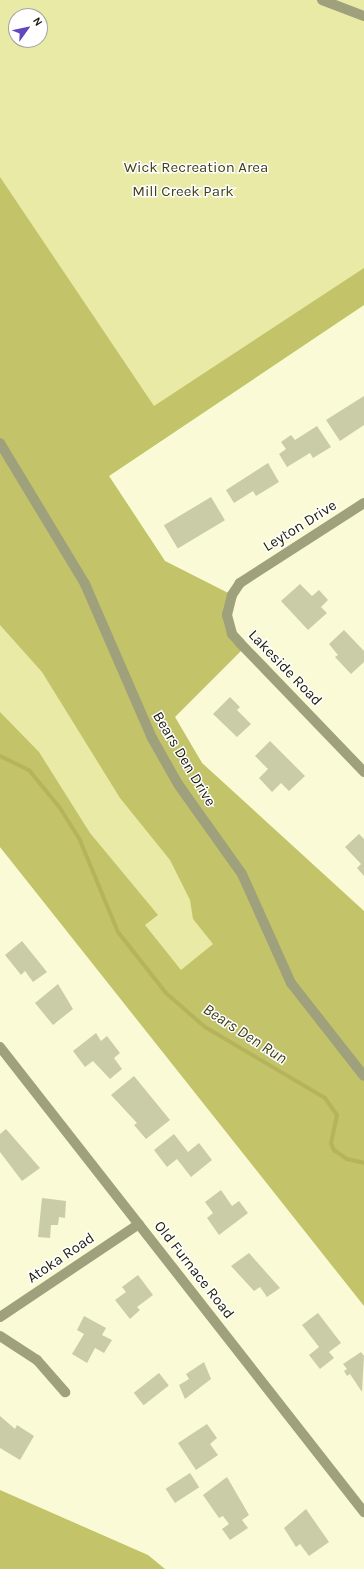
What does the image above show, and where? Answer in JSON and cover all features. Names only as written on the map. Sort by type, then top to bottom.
[{"type":"street","points":[[322,0],[364,16]]},
{"type":"street","name":"Bears Den Drive","points":[[0,443],[85,584],[152,738],[178,784],[245,879],[291,983],[364,1076]]},
{"type":"street","name":"Leyton Drive","points":[[252,574],[364,503]]},
{"type":"street","name":"Lakeside Road","points":[[252,574],[232,595],[227,615],[232,634],[364,772]]},
{"type":"street","name":"Old Furnace Road","points":[[0,1047],[364,1512]]},
{"type":"street","name":"Atoka Road","points":[[0,1317],[138,1224]]},
{"type":"street","points":[[0,1336],[37,1360],[65,1392]]},
{"type":"green space","name":"Mill Creek Park","points":[[0,0],[364,0],[364,305],[109,476],[165,561],[232,595],[175,717],[202,763],[364,911],[309,1233],[0,847]]},
{"type":"shaded area","points":[[0,177],[154,406],[364,268],[364,305],[109,476],[165,561],[232,595],[227,615],[244,648],[175,717],[202,763],[364,911],[364,1306],[0,847],[0,712],[39,752],[90,833],[158,915],[145,925],[181,970],[213,944],[193,919],[190,900],[170,860],[120,798],[42,672],[0,625]]},
{"type":"shaded area","points":[[0,1490],[148,1555],[165,1569],[0,1569]]},
{"type":"building","points":[[364,396],[364,425],[340,441],[326,420]]},
{"type":"building","points":[[317,426],[331,447],[313,458],[310,453],[287,467],[279,454],[286,449],[281,442],[291,435],[295,440]]},
{"type":"building","points":[[268,463],[279,482],[256,496],[253,491],[234,503],[226,490]]},
{"type":"building","points":[[211,497],[225,520],[178,548],[164,525]]},
{"type":"building","points":[[300,584],[312,596],[319,590],[328,600],[321,607],[327,613],[308,630],[281,601]]},
{"type":"building","points":[[344,630],[364,651],[364,662],[351,674],[335,657],[338,655],[329,644]]},
{"type":"building","points":[[230,697],[240,707],[237,710],[251,724],[237,737],[213,714]]},
{"type":"building","points":[[270,741],[305,776],[289,791],[281,783],[272,792],[259,778],[268,769],[255,756]]},
{"type":"building","points":[[359,834],[364,839],[364,876],[357,868],[361,864],[345,847]]},
{"type":"building","points":[[22,941],[47,972],[33,982],[25,971],[21,975],[5,955]]},
{"type":"building","points":[[58,984],[73,1009],[53,1025],[35,1003]]},
{"type":"building","points":[[96,1033],[101,1041],[107,1036],[120,1053],[114,1058],[122,1069],[110,1079],[93,1061],[85,1067],[73,1051]]},
{"type":"building","points":[[134,1076],[170,1120],[146,1139],[134,1125],[137,1123],[111,1095]]},
{"type":"building","points":[[6,1129],[40,1168],[22,1181],[0,1152],[0,1134]]},
{"type":"building","points":[[174,1134],[188,1152],[199,1143],[212,1160],[191,1177],[177,1159],[167,1167],[154,1150]]},
{"type":"building","points":[[221,1190],[232,1206],[239,1201],[248,1213],[219,1235],[207,1218],[213,1213],[205,1202]]},
{"type":"building","points":[[42,1198],[66,1201],[65,1218],[59,1217],[58,1225],[51,1225],[50,1238],[38,1237]]},
{"type":"building","points":[[249,1253],[280,1288],[267,1297],[260,1287],[254,1291],[231,1266]]},
{"type":"building","points":[[138,1275],[153,1295],[137,1307],[140,1310],[130,1319],[115,1300],[126,1292],[122,1287]]},
{"type":"building","points":[[318,1313],[341,1343],[329,1352],[334,1358],[320,1369],[309,1355],[319,1347],[302,1325]]},
{"type":"building","points":[[84,1316],[106,1328],[102,1335],[112,1340],[104,1353],[95,1348],[87,1363],[72,1354],[84,1334],[77,1330]]},
{"type":"building","points":[[361,1352],[364,1356],[362,1392],[350,1374],[347,1376],[344,1371],[347,1369],[343,1364]]},
{"type":"building","points":[[204,1362],[211,1379],[185,1399],[179,1385],[189,1379],[186,1374]]},
{"type":"building","points":[[159,1373],[169,1386],[144,1405],[134,1393]]},
{"type":"building","points":[[0,1416],[15,1429],[17,1425],[34,1436],[20,1460],[0,1448]]},
{"type":"building","points":[[207,1424],[217,1438],[210,1444],[218,1455],[196,1470],[178,1443]]},
{"type":"building","points":[[190,1473],[199,1487],[175,1503],[166,1489]]},
{"type":"building","points":[[227,1477],[249,1515],[242,1520],[248,1528],[230,1540],[222,1529],[229,1524],[223,1516],[219,1518],[203,1495]]},
{"type":"building","points":[[306,1509],[329,1542],[309,1556],[300,1544],[296,1547],[284,1528]]},
{"type":"waterway","name":"Bears Den Run","points":[[0,756],[29,770],[60,808],[79,838],[118,932],[166,993],[205,1027],[325,1098],[337,1115],[331,1143],[334,1150],[347,1159],[364,1163]]},
{"type":"park label","name":"Wick Recreation Area","points":[[196,168]]}]
